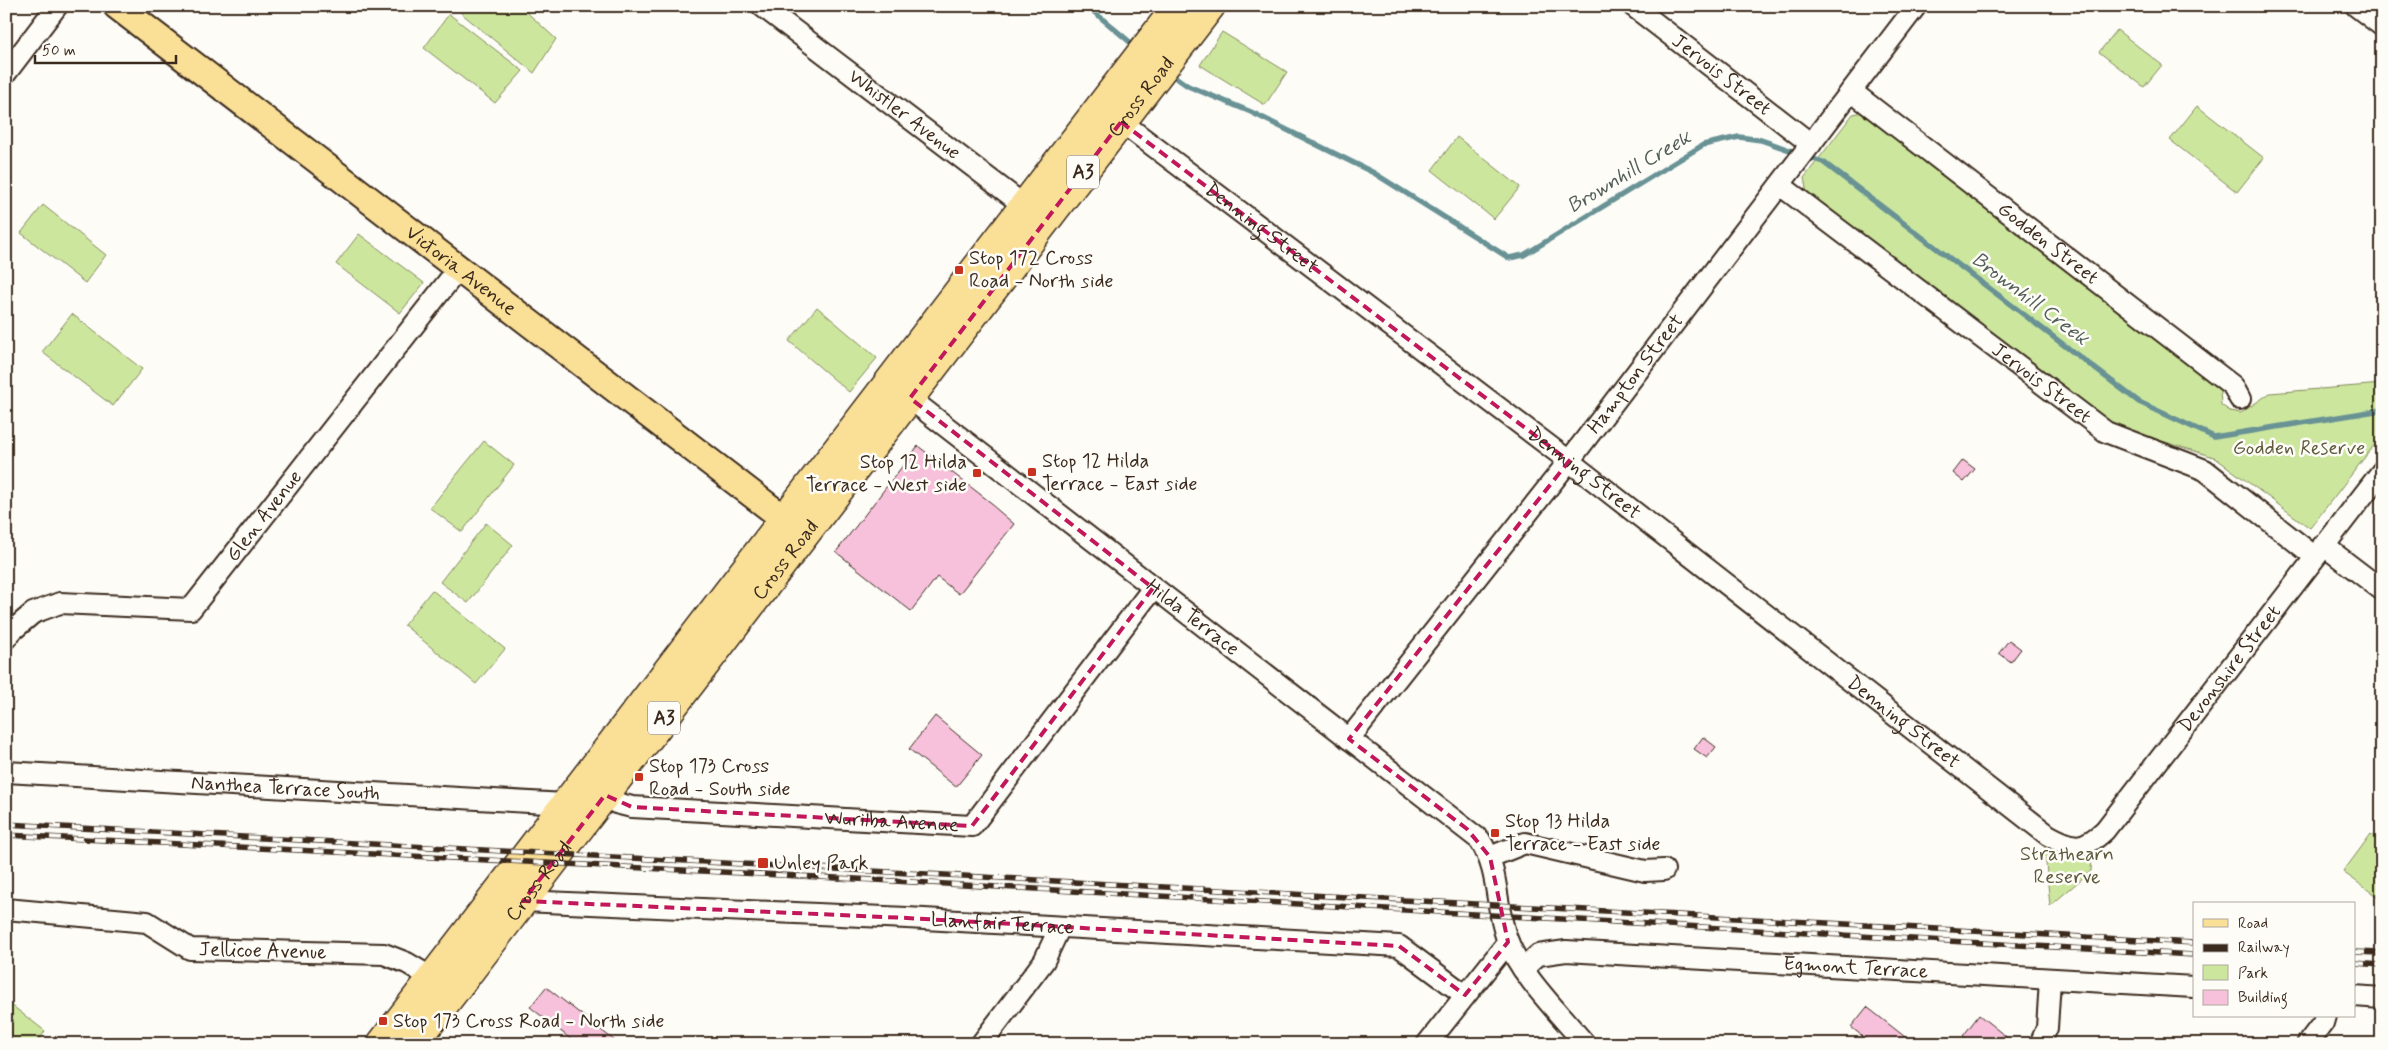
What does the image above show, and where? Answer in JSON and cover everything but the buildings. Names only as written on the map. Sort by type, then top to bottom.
[{"type":"highway","name":"Cross Road","points":[[381,1044],[783,519],[899,390],[1035,214],[1110,114],[1142,52],[1177,6]]},
{"type":"highway","name":"Cross Road","points":[[1110,114],[1163,68],[1211,6]]},
{"type":"highway","name":"Cross Road","points":[[414,1044],[805,535],[899,390]]},
{"type":"main road","name":"Victoria Avenue","points":[[117,6],[805,535]]},
{"type":"street","points":[[6,73],[57,6]]},
{"type":"street","name":"Whistler Avenue","points":[[762,6],[1035,214]]},
{"type":"street","name":"Jervois Street","points":[[1633,6],[1806,151]]},
{"type":"street","name":"Hampton Street","points":[[1349,738],[1569,461],[1916,6]]},
{"type":"street","points":[[2356,6],[2382,26]]},
{"type":"street","name":"Godden Street","points":[[1851,91],[2232,386],[2240,399]]},
{"type":"street","name":"Denning Street","points":[[1110,114],[1569,461],[2048,835],[2065,844]]},
{"type":"street","name":"Jervois Street","points":[[1780,185],[2106,432],[2205,470],[2319,551],[2382,590]]},
{"type":"street","name":"Glen Avenue","points":[[6,638],[33,613],[60,603],[190,609],[458,269]]},
{"type":"street","name":"Hilda Terrace","points":[[899,390],[1480,840],[1490,857],[1508,942],[1523,969],[1585,1044]]},
{"type":"street","name":"Devonshire Street","points":[[2065,844],[2079,847],[2093,842],[2105,830],[2382,471]]},
{"type":"street","name":"Wurilba Avenue","points":[[605,795],[616,803],[632,807],[972,826],[1153,588]]},
{"type":"street","name":"Nanthea Terrace South","points":[[6,772],[565,804]]},
{"type":"street","points":[[1490,857],[1525,843],[1645,871],[1664,870]]},
{"type":"street","name":"Llanfair Terrace","points":[[523,901],[897,917],[1399,946],[1465,995]]},
{"type":"street","name":"Jellicoe Avenue","points":[[7,910],[147,922],[190,949],[384,954],[407,963],[432,978]]},
{"type":"street","points":[[981,1044],[1044,961],[1060,927]]},
{"type":"street","points":[[1427,1044],[1508,942]]},
{"type":"street","name":"Egmont Terrace","points":[[1523,969],[1538,955],[1566,951],[2193,987]]},
{"type":"street","points":[[2040,1044],[2047,1028],[2050,980]]},
{"type":"street","points":[[2356,996],[2382,998]]},
{"type":"street","points":[[2307,1044],[2323,1023],[2324,1018]]},
{"type":"highlighted area","points":[[1121,122],[1569,461],[1349,739],[1467,829],[1490,857],[1508,942],[1465,995],[1399,946],[907,918],[523,901],[605,795],[632,807],[972,826],[1153,588],[910,398]]},
{"type":"green space","points":[[466,6],[520,6],[556,39],[534,73],[461,13]]},
{"type":"green space","points":[[449,14],[523,71],[495,103],[424,48]]},
{"type":"green space","points":[[2117,30],[2162,65],[2144,87],[2099,52]]},
{"type":"green space","points":[[1222,32],[1287,72],[1265,105],[1200,65]]},
{"type":"green space","points":[[2197,106],[2264,158],[2237,192],[2170,140]]},
{"type":"green space","name":"Godden Reserve","points":[[1864,112],[2220,389],[2221,405],[2230,411],[2241,413],[2270,393],[2382,384],[2382,435],[2310,528],[2214,457],[2107,424],[1807,193],[1804,178],[1853,114]]},
{"type":"green space","points":[[1457,137],[1520,187],[1494,219],[1432,170]]},
{"type":"green space","points":[[43,205],[106,255],[85,283],[21,233]]},
{"type":"green space","points":[[359,234],[424,283],[400,313],[336,264]]},
{"type":"green space","points":[[817,307],[877,358],[849,392],[789,341]]},
{"type":"green space","points":[[72,314],[142,369],[113,406],[42,352]]},
{"type":"green space","points":[[484,441],[514,465],[462,532],[430,508]]},
{"type":"green space","points":[[486,523],[513,545],[468,603],[440,582]]},
{"type":"green space","points":[[432,590],[505,649],[476,684],[404,625]]},
{"type":"green space","name":"Strathearn Reserve","points":[[2043,831],[2093,842],[2091,871],[2050,906]]},
{"type":"green space","points":[[2371,834],[2382,842],[2382,900],[2343,872]]},
{"type":"green space","points":[[6,1001],[45,1031],[36,1044],[6,1044]]},
{"type":"waterway","name":"Brownhill Creek","points":[[1087,6],[1137,48]]},
{"type":"waterway","name":"Brownhill Creek","points":[[1168,72],[1188,86],[1251,112],[1374,173],[1509,258],[1524,255],[1703,145],[1739,137],[1761,140],[1798,153]]},
{"type":"waterway","name":"Brownhill Creek","points":[[1807,157],[1823,162],[2139,402],[2214,437],[2382,410]]},
{"type":"railway","points":[[6,824],[2193,943]]},
{"type":"railway","points":[[6,835],[894,881],[2193,955]]},
{"type":"railway","points":[[2356,952],[2382,953]]},
{"type":"railway","points":[[2356,963],[2382,965]]},
{"type":"place","name":"Stop 172 Cross Road - North side","points":[[959,270]]},
{"type":"place","name":"Stop 12 Hilda Terrace - East side","points":[[1032,472]]},
{"type":"place","name":"Stop 12 Hilda Terrace - West side","points":[[977,473]]},
{"type":"place","name":"Stop 173 Cross Road - South side","points":[[639,777]]},
{"type":"place","name":"Stop 13 Hilda Terrace - East side","points":[[1495,833]]},
{"type":"place","name":"Unley Park","points":[[763,863]]},
{"type":"place","name":"Stop 173 Cross Road - North side","points":[[383,1021]]}]
